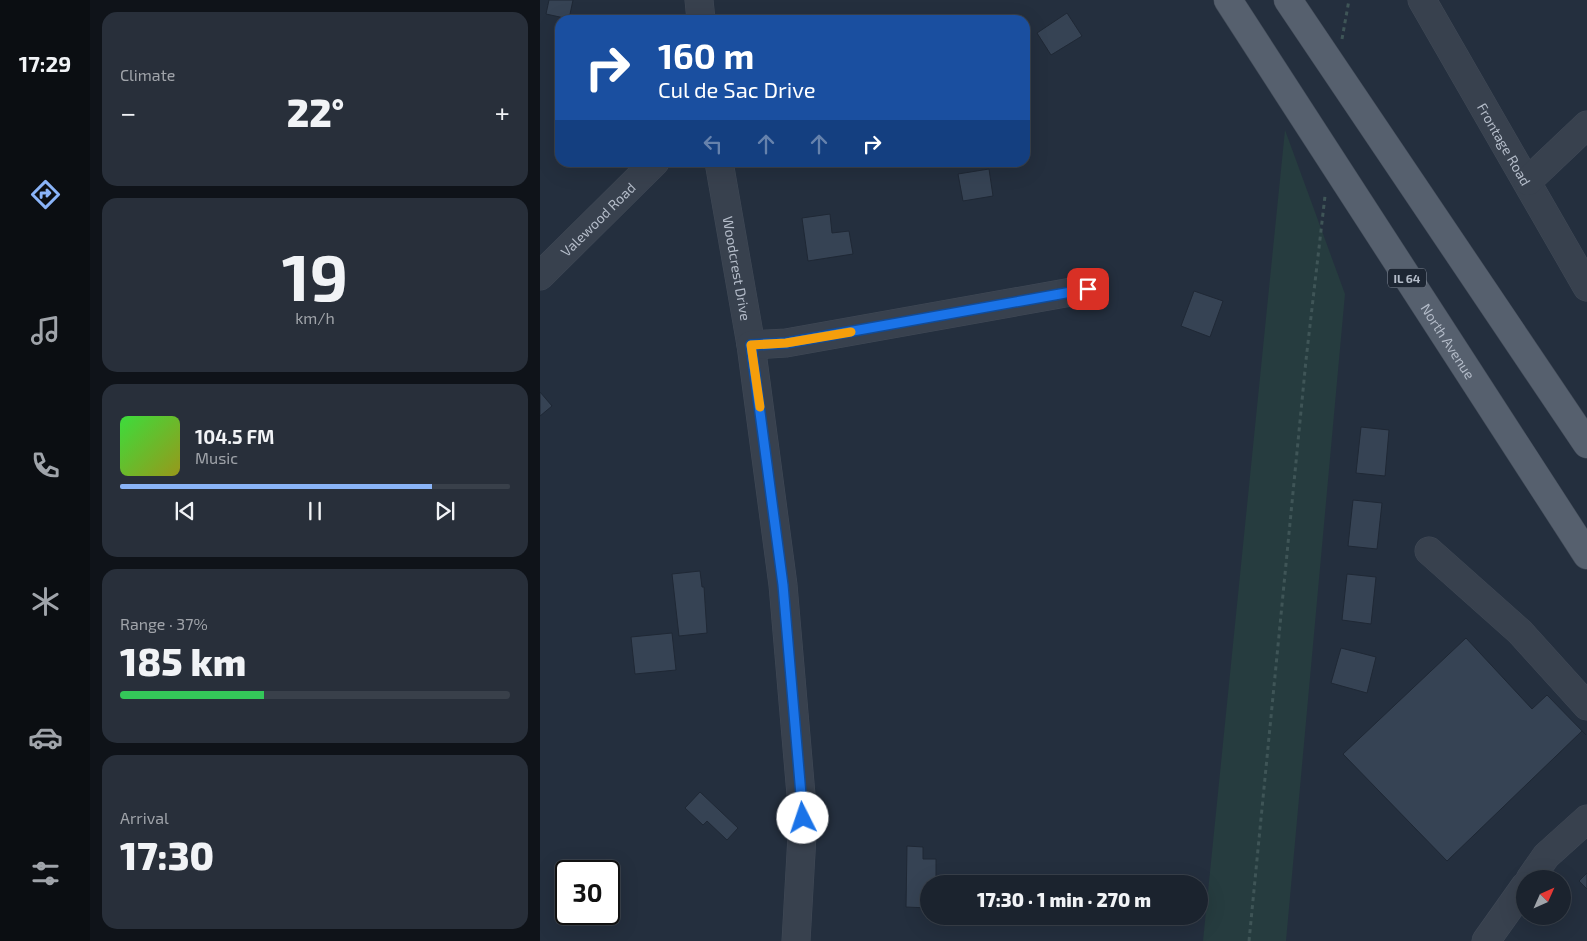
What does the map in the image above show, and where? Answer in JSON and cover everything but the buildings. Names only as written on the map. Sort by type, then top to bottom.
[{"type":"main road","name":"North Avenue","points":[[1228,0],[1587,555]]},
{"type":"main road","points":[[1288,0],[1587,444]]},
{"type":"street","points":[[699,0],[700,15]]},
{"type":"street","name":"Frontage Road","points":[[1422,0],[1528,181],[1587,287]]},
{"type":"street","points":[[1528,181],[1587,125]]},
{"type":"street","name":"Valewood Road","points":[[540,276],[650,167]]},
{"type":"street","name":"Woodcrest Drive","points":[[720,167],[751,345],[776,528],[796,719],[803,818],[796,941]]},
{"type":"street","points":[[751,345],[786,343],[1088,289]]},
{"type":"street","points":[[1428,551],[1520,632],[1587,706]]},
{"type":"street","points":[[1536,870],[1546,856],[1587,820]]},
{"type":"street","points":[[1486,941],[1516,899]]},
{"type":"path","points":[[1341,44],[1348,0]]},
{"type":"path","points":[[1249,941],[1306,360],[1325,195]]},
{"type":"green space","points":[[1285,130],[1345,294],[1286,941],[1203,941],[1205,925],[1208,925],[1208,892]]},
{"type":"slow traffic","points":[[760,407],[751,345],[786,343],[851,332]]},
{"type":"route","points":[[803,818],[783,585],[751,345],[786,343],[1088,289]]}]
